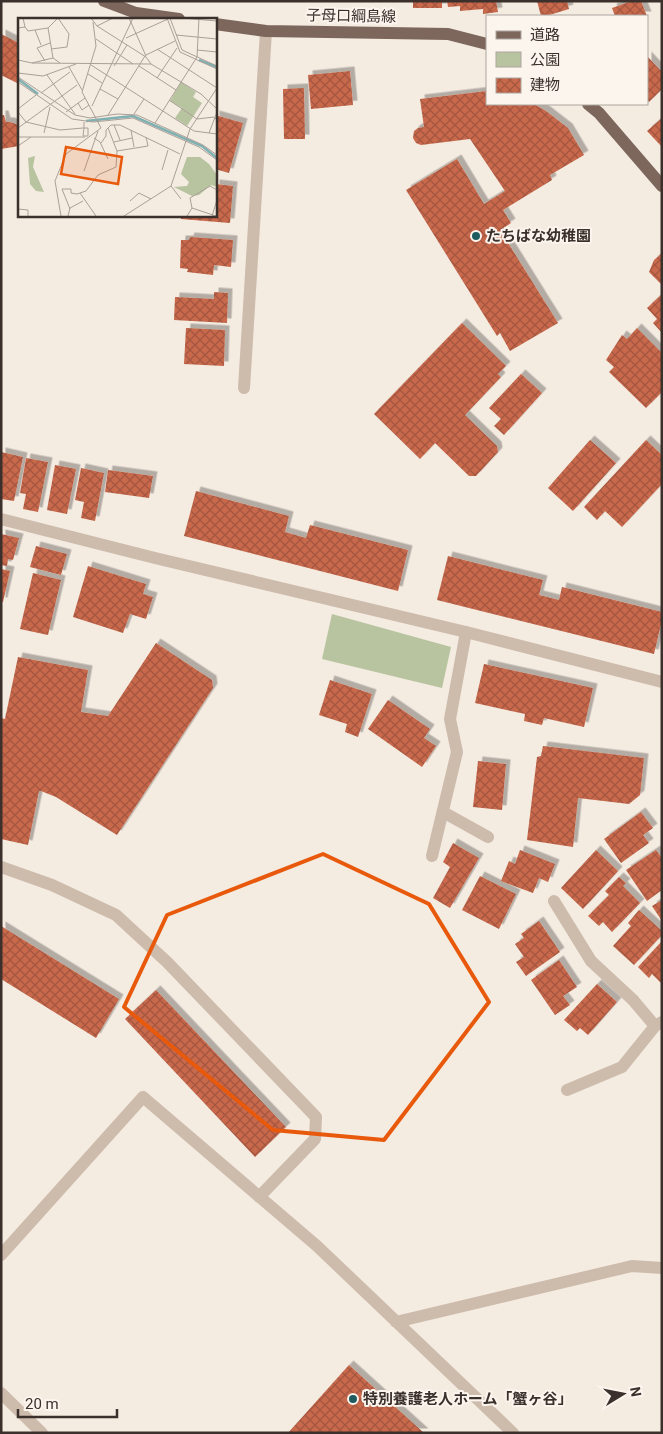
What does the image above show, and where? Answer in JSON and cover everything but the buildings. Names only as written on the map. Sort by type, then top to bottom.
[{"type":"main road","points":[[104,1],[136,13],[172,18]]},
{"type":"main road","name":"子母口綱島線","points":[[216,24],[266,31],[448,34],[486,44]]},
{"type":"main road","points":[[589,105],[599,113],[662,186]]},
{"type":"street","points":[[244,388],[266,31]]},
{"type":"street","points":[[1,519],[155,558],[466,632],[662,682]]},
{"type":"street","points":[[432,856],[457,752],[450,719],[466,632]]},
{"type":"street","points":[[443,812],[488,837]]},
{"type":"street","points":[[1,867],[52,886],[116,915],[167,962],[316,1117],[315,1139],[259,1197]]},
{"type":"street","points":[[554,901],[591,962],[658,1024],[622,1067],[567,1090]]},
{"type":"street","points":[[1,1255],[143,1097],[317,1246],[513,1433]]},
{"type":"street","points":[[396,1322],[632,1266],[662,1268]]},
{"type":"street","points":[[1,1393],[40,1432]]},
{"type":"highlighted area","points":[[323,854],[429,904],[489,1002],[384,1140],[273,1130],[124,1007],[167,915]]},
{"type":"green space","points":[[332,614],[451,647],[442,688],[322,659]]},
{"type":"place","name":"たちばな幼稚園","points":[[476,236]]},
{"type":"place","name":"特別養護老人ホーム「蟹ヶ谷」","points":[[353,1399]]}]
